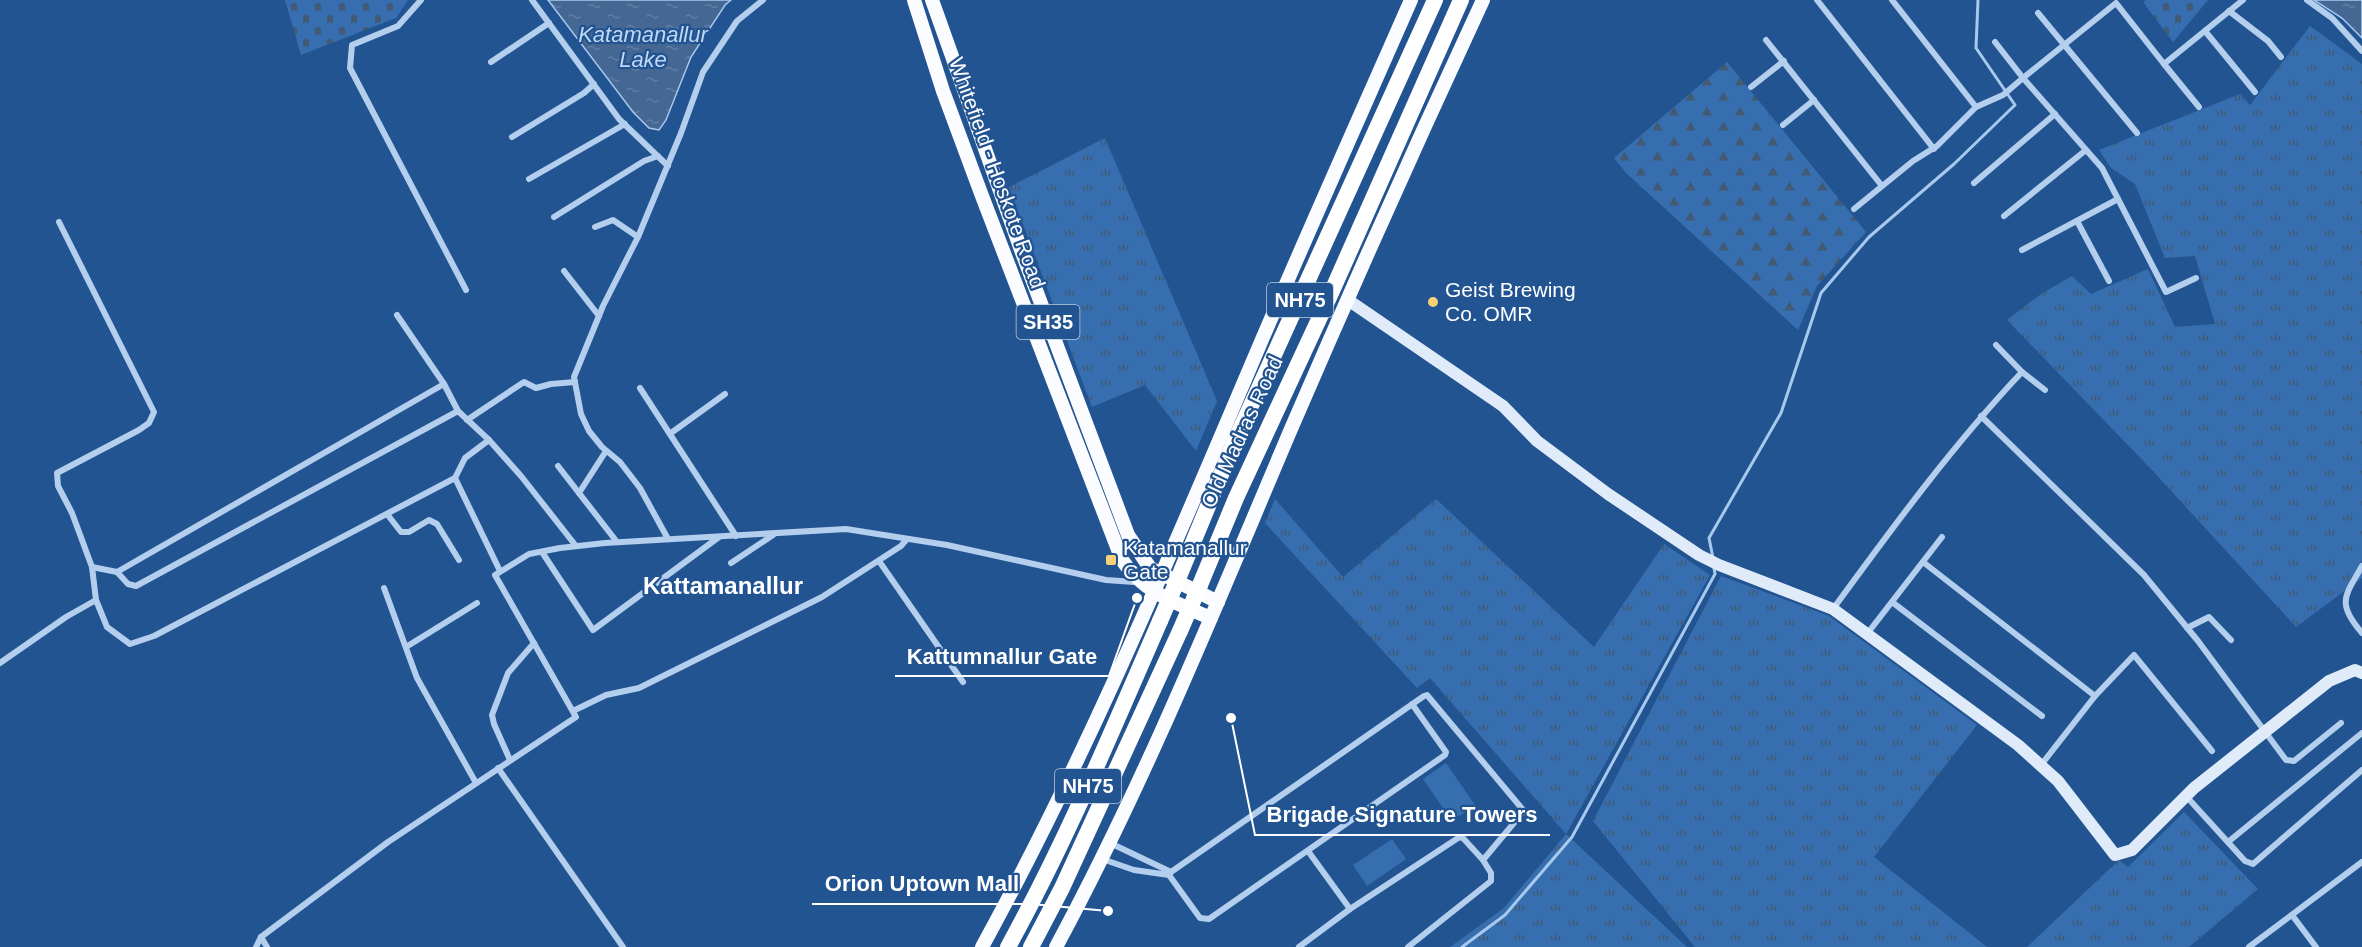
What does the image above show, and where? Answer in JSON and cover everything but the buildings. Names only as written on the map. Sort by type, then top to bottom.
[{"type":"highway","name":"NH75","points":[[1008,947],[1033,902],[1075,814],[1160,621],[1163,574],[1234,443],[1435,0]]},
{"type":"highway","name":"Old Madras Road","points":[[1031,947],[1062,888],[1180,631],[1236,498],[1332,291],[1461,0]]},
{"type":"main road","name":"Whitefield - Hoskote Road","points":[[914,0],[947,101],[1078,450],[1122,560],[1137,580],[1154,593],[1210,618]]},
{"type":"main road","name":"Whitefield - Hoskote Road","points":[[932,0],[1017,240],[1128,535],[1163,574]]},
{"type":"main road","name":"Old Madras Road","points":[[982,947],[1026,867],[1126,657],[1411,0]]},
{"type":"main road","points":[[1056,947],[1110,843],[1150,758],[1348,300],[1483,0]]},
{"type":"main road","points":[[1348,300],[1503,406],[1537,441],[1608,494],[1699,555],[1833,609],[1989,722],[2041,765],[2058,781],[2115,855],[2132,850],[2185,796],[2329,681],[2355,670],[2362,674]]},
{"type":"main road","points":[[1163,574],[1218,602]]},
{"type":"street","points":[[421,0],[398,26],[352,45],[350,68],[466,290]]},
{"type":"street","points":[[532,0],[625,124],[668,166]]},
{"type":"street","points":[[668,539],[640,488],[620,462],[606,451],[589,431],[581,414],[574,377],[599,316],[638,237],[668,166],[703,72],[736,21],[763,0]]},
{"type":"street","points":[[1817,0],[1934,148]]},
{"type":"street","points":[[1892,0],[1976,107]]},
{"type":"street","points":[[2164,64],[2242,0]]},
{"type":"street","points":[[2307,0],[2332,18],[2362,51]]},
{"type":"street","points":[[1854,209],[1913,161],[1934,148],[1976,107],[2002,95],[2116,3],[2199,107]]},
{"type":"street","points":[[2229,11],[2268,41],[2281,57]]},
{"type":"street","points":[[2038,13],[2137,133]]},
{"type":"street","points":[[491,62],[549,23]]},
{"type":"street","points":[[2205,31],[2255,92]]},
{"type":"street","points":[[1766,40],[1882,186]]},
{"type":"street","points":[[1995,42],[2023,78],[2102,168],[2166,292],[2196,278]]},
{"type":"street","points":[[1751,87],[1784,61]]},
{"type":"street","points":[[512,137],[584,93],[594,84]]},
{"type":"street","points":[[1783,124],[1814,100]]},
{"type":"street","points":[[1974,183],[2055,114]]},
{"type":"street","points":[[529,179],[625,124]]},
{"type":"street","points":[[2004,216],[2086,150]]},
{"type":"street","points":[[554,217],[644,161],[658,156]]},
{"type":"street","points":[[2022,250],[2118,200]]},
{"type":"street","points":[[595,227],[613,220],[638,237]]},
{"type":"street","points":[[2077,221],[2109,281]]},
{"type":"street","points":[[59,222],[154,412],[149,423],[57,473],[58,486],[72,513],[92,567],[96,600],[107,627],[130,644],[154,636],[455,478],[465,458],[489,440]]},
{"type":"street","points":[[564,271],[599,316]]},
{"type":"street","points":[[397,315],[444,384],[458,411],[489,440],[521,476],[576,546]]},
{"type":"street","points":[[1996,345],[2022,372],[2044,390]]},
{"type":"street","points":[[1833,609],[1911,502],[1981,416],[2022,372]]},
{"type":"street","points":[[467,420],[524,382],[536,388],[575,382]]},
{"type":"street","points":[[117,572],[444,384]]},
{"type":"street","points":[[640,388],[736,536]]},
{"type":"street","points":[[671,433],[725,394]]},
{"type":"street","points":[[92,567],[117,572],[128,584],[136,586],[458,411]]},
{"type":"street","points":[[1981,416],[2144,574],[2286,760],[2294,761],[2342,723]]},
{"type":"street","points":[[579,493],[606,451]]},
{"type":"street","points":[[558,466],[617,542]]},
{"type":"street","points":[[455,478],[500,571]]},
{"type":"street","points":[[387,514],[400,532],[409,532],[429,520],[437,524],[459,560]]},
{"type":"street","points":[[256,947],[261,937],[388,842],[576,717],[495,575],[529,554],[617,542],[846,529],[947,545],[1106,580],[1128,583],[1163,574]]},
{"type":"street","points":[[731,563],[775,534]]},
{"type":"street","points":[[542,552],[593,630],[719,537]]},
{"type":"street","points":[[1867,634],[1942,537]]},
{"type":"street","points":[[573,711],[606,695],[639,688],[822,597],[901,546],[907,539]]},
{"type":"street","points":[[879,561],[963,682]]},
{"type":"street","points":[[1923,562],[2095,696]]},
{"type":"street","points":[[2362,566],[2344,597],[2344,604],[2362,633]]},
{"type":"street","points":[[384,588],[417,678],[476,783]]},
{"type":"street","points":[[0,663],[66,617],[96,600]]},
{"type":"street","points":[[1892,602],[2043,716]]},
{"type":"street","points":[[406,647],[477,603]]},
{"type":"street","points":[[2187,628],[2209,617],[2230,640]]},
{"type":"street","points":[[510,760],[492,715],[508,673],[534,643]]},
{"type":"street","points":[[2041,765],[2095,696],[2134,655],[2212,751]]},
{"type":"street","points":[[1102,859],[1134,870],[1170,873],[1427,695],[1524,811],[1483,860]]},
{"type":"street","points":[[1110,843],[1170,873],[1200,918],[1209,919],[1445,755],[1446,752],[1412,704]]},
{"type":"street","points":[[2228,842],[2362,733]]},
{"type":"street","points":[[498,768],[623,947]]},
{"type":"street","points":[[2185,796],[2245,861],[2253,864],[2362,770]]},
{"type":"street","points":[[1299,947],[1350,909],[1462,837],[1483,860],[1491,873],[1491,881],[1408,947]]},
{"type":"street","points":[[1308,851],[1350,909]]},
{"type":"street","points":[[2249,947],[2362,862]]},
{"type":"street","points":[[2292,915],[2316,947]]},
{"type":"street","points":[[261,937],[267,947]]},
{"type":"green space","points":[[285,0],[408,0],[396,18],[301,55]]},
{"type":"green space","points":[[2146,0],[2208,0],[2173,42],[2143,2]]},
{"type":"green space","points":[[2310,26],[2362,64],[2362,578],[2296,627],[2151,469],[2007,320],[2041,294],[2072,276],[2091,294],[2148,269],[2175,327],[2215,324],[2195,256],[2165,258],[2135,184],[2111,168],[2099,150],[2240,94],[2250,105]]},
{"type":"green space","points":[[1727,62],[1866,232],[1817,286],[1798,330],[1626,173],[1614,158]]},
{"type":"green space","points":[[1105,138],[1217,401],[1196,451],[1145,385],[1092,407],[1009,187]]},
{"type":"green space","points":[[1275,499],[1343,577],[1436,499],[1594,647],[1664,544],[1710,575],[1566,834],[1430,678],[1417,688],[1265,523]]},
{"type":"green space","points":[[1721,576],[1829,616],[1977,725],[1874,857],[1987,947],[1695,947],[1593,821]]},
{"type":"green space","points":[[1446,763],[1475,805],[1452,821],[1423,779]]},
{"type":"green space","points":[[2184,812],[2258,889],[2189,947],[2027,947],[2119,860],[2128,867]]},
{"type":"green space","points":[[1566,834],[1687,947],[1450,947],[1504,908]]},
{"type":"green space","points":[[1392,839],[1406,859],[1367,886],[1353,865]]},
{"type":"water","name":"Katamanallur Lake","points":[[548,0],[731,0],[725,5],[691,57],[666,120],[659,130],[649,128],[633,112]]},
{"type":"water","points":[[2314,0],[2362,0],[2362,38],[2342,18]]},
{"type":"waterway","points":[[1713,558],[1709,538],[1781,413],[1821,293],[1869,237],[1954,164],[2015,105],[1976,48],[1978,0]]},
{"type":"waterway","points":[[1462,947],[1505,915],[1572,837],[1715,574],[1714,568]]},
{"type":"place","name":"Geist Brewing Co. OMR","points":[[1433,302]]},
{"type":"place","name":"Katamanallur Gate","points":[[1111,560]]},
{"type":"place","name":"Kattumnallur Gate","points":[[1137,598]]},
{"type":"place","name":"Brigade Signature Towers","points":[[1231,718]]},
{"type":"place","name":"Orion Uptown Mall","points":[[1108,911]]},
{"type":"district","name":"Kattamanallur","points":[[723,586]]}]
